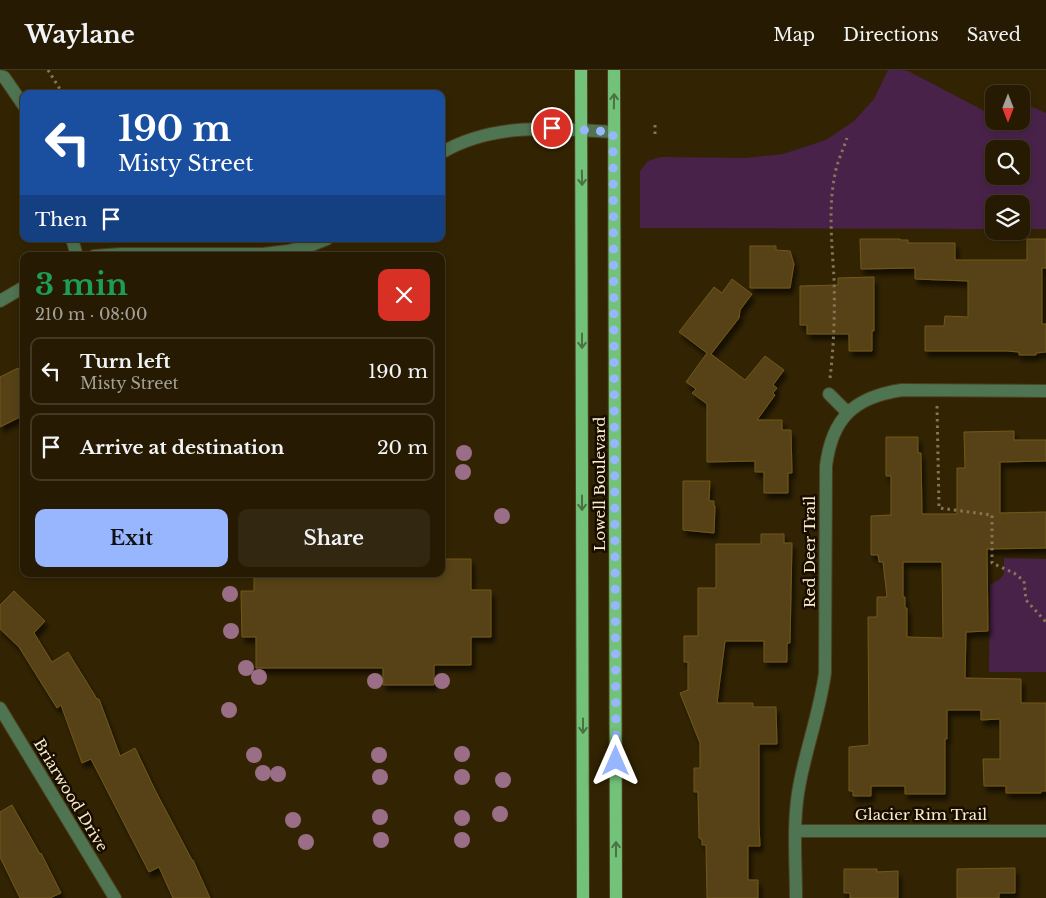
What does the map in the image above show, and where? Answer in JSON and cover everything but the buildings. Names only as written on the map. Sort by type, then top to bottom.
[{"type":"main road","name":"Lowell Boulevard","points":[[582,70],[583,898]]},
{"type":"main road","name":"Lowell Boulevard","points":[[614,70],[616,898]]},
{"type":"street","points":[[0,76],[4,77],[20,100]]},
{"type":"street","points":[[445,151],[479,136],[505,131],[532,128],[613,132]]},
{"type":"street","points":[[288,252],[320,242]]},
{"type":"street","points":[[0,301],[20,289]]},
{"type":"street","name":"Red Deer Trail","points":[[796,898],[796,830],[799,784],[825,673],[826,466],[829,447],[836,429],[848,413],[862,401],[882,393],[902,390],[1046,391]]},
{"type":"street","points":[[829,394],[848,413]]},
{"type":"street","name":"Briarwood Drive","points":[[0,708],[115,898]]},
{"type":"street","name":"Glacier Rim Trail","points":[[796,830],[1046,830]]},
{"type":"path","points":[[48,70],[60,90]]},
{"type":"path","points":[[655,125],[655,135]]},
{"type":"path","points":[[829,394],[834,279],[831,238],[835,174],[847,138]]},
{"type":"path","points":[[937,390],[939,508],[992,515],[992,563],[1014,573],[1024,581],[1026,600],[1046,622]]},
{"type":"shaded area","points":[[888,70],[910,72],[985,111],[985,130],[1030,130],[1030,106],[1046,113],[1046,229],[1030,229],[1030,195],[985,195],[985,229],[640,228],[640,171],[648,161],[661,157],[746,158],[783,154],[826,140],[854,121],[874,99]]},
{"type":"shaded area","points":[[1004,558],[1046,559],[1046,672],[989,672],[990,585],[999,580],[1004,574]]},
{"type":"route","points":[[552,128],[613,132],[616,761]]}]
